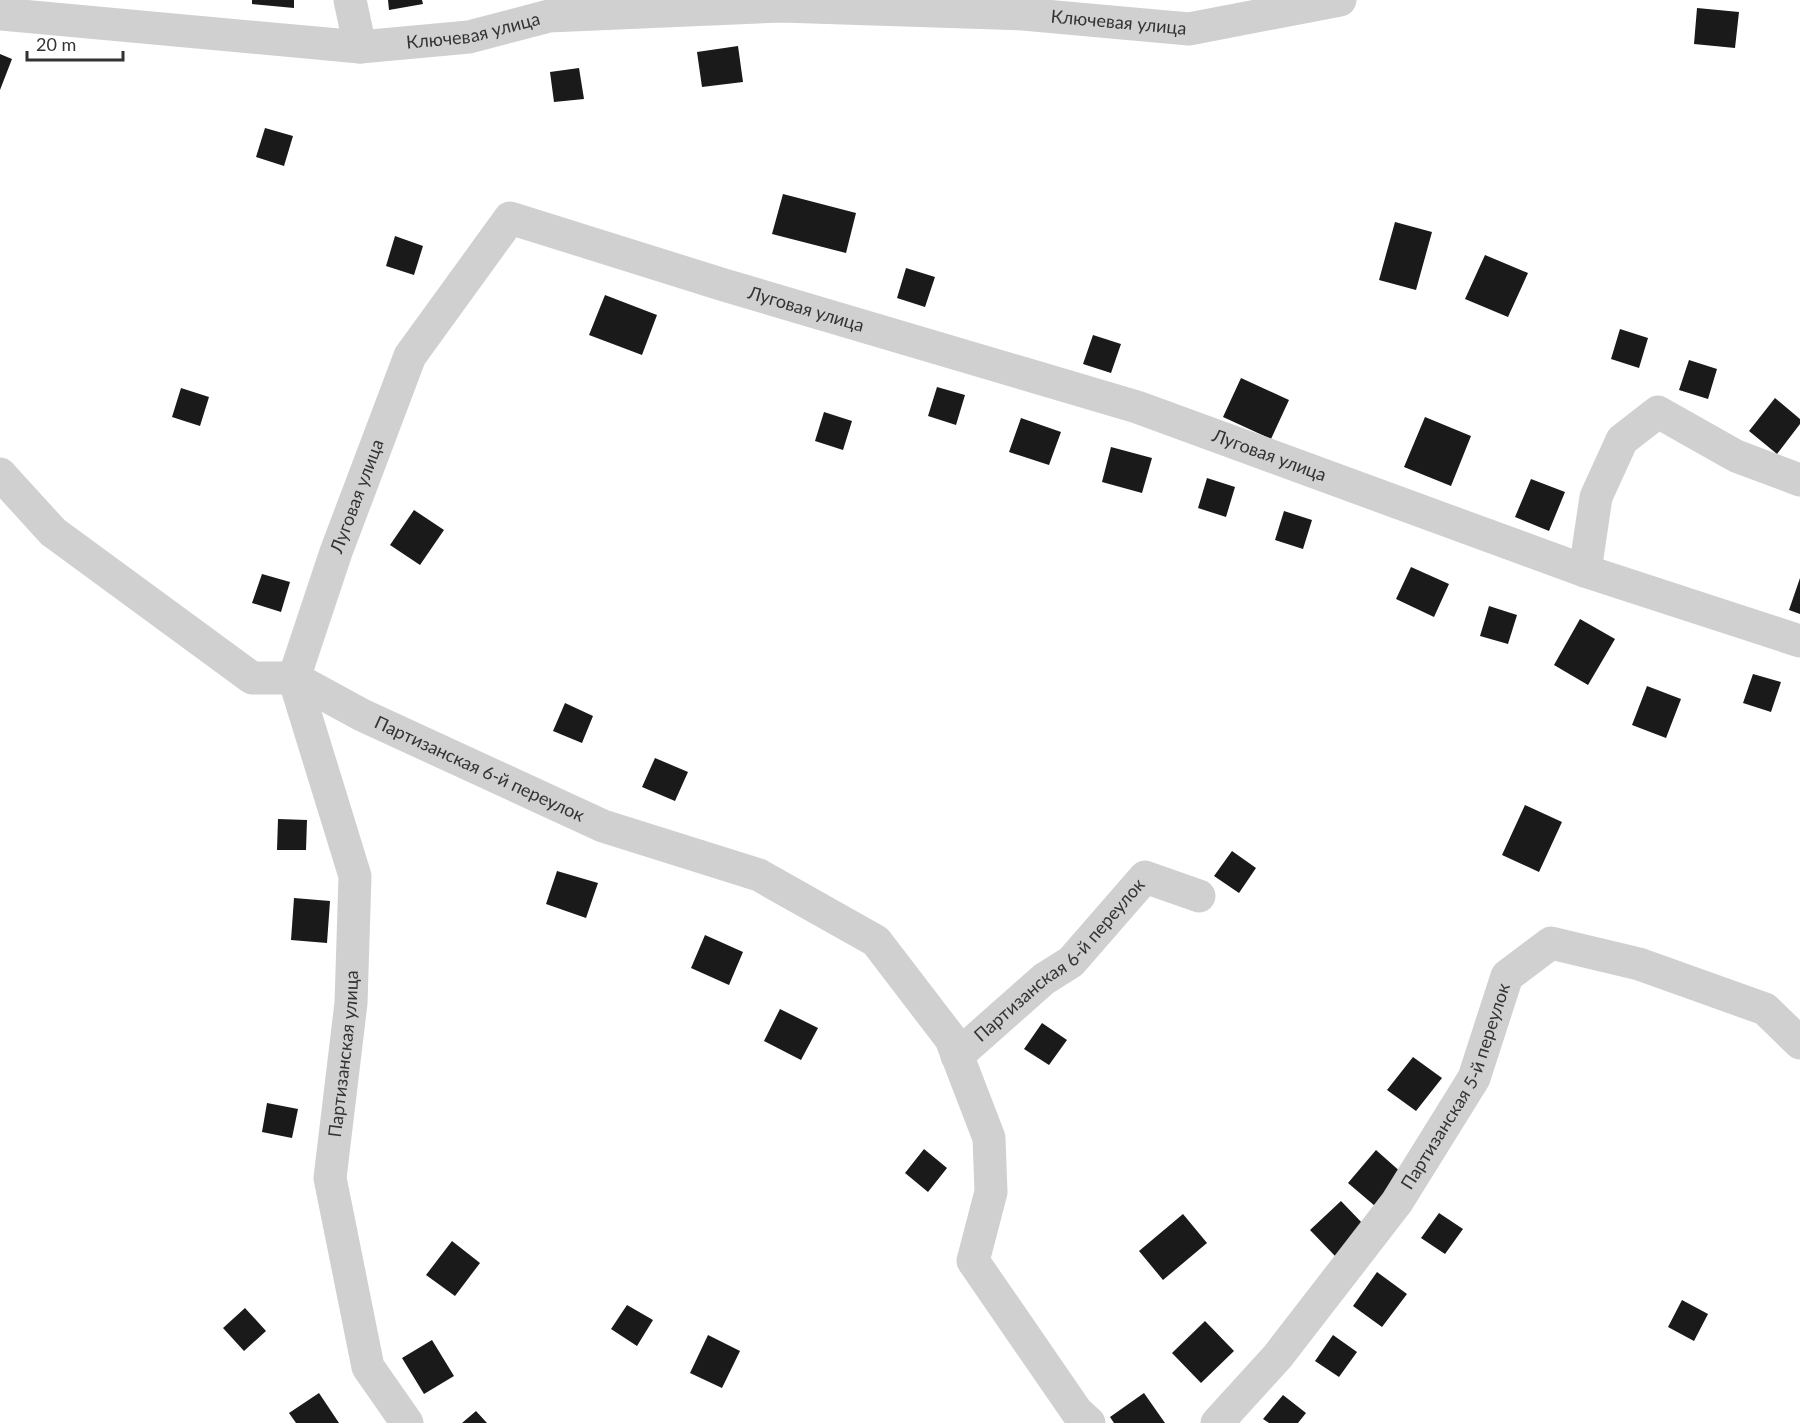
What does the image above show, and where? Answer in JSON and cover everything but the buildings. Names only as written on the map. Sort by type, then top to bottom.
[{"type":"street","points":[[350,0],[360,47]]},
{"type":"street","name":"Ключевая улица","points":[[0,14],[360,47],[469,37],[549,16],[782,6],[1023,14],[1189,29],[1340,0]]},
{"type":"street","name":"Луговая улица","points":[[294,678],[336,552],[410,356],[510,218],[1137,408],[1585,571],[1800,641]]},
{"type":"street","points":[[1585,571],[1596,497],[1622,440],[1658,412],[1736,456],[1800,480]]},
{"type":"street","name":"Партизанская 6-й переулок","points":[[0,474],[53,532],[252,678],[294,678],[362,715],[603,826],[759,875],[876,941],[951,1039],[989,1138],[991,1192],[973,1261],[1077,1412],[1089,1423]]},
{"type":"street","name":"Партизанская улица","points":[[294,678],[355,876],[351,1003],[330,1178],[368,1367],[407,1423]]},
{"type":"street","name":"Партизанская 6-й переулок","points":[[957,1056],[1044,980],[1071,962],[1145,877],[1199,896]]},
{"type":"street","name":"Партизанская 5-й переулок","points":[[1217,1423],[1278,1356],[1397,1202],[1474,1078],[1507,976],[1551,943],[1639,964],[1765,1010],[1800,1043]]}]
